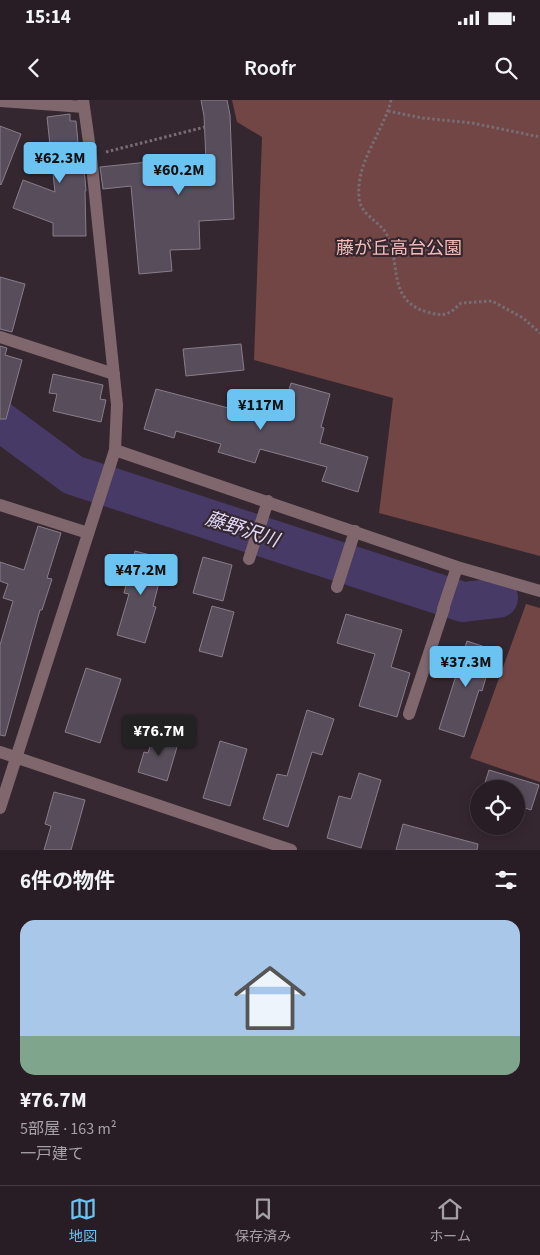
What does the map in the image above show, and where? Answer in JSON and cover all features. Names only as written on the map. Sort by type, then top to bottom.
[{"type":"street","points":[[0,101],[84,103],[117,405],[114,455],[0,808]]},
{"type":"street","points":[[0,337],[114,374]]},
{"type":"street","points":[[114,455],[268,501],[457,567],[540,592]]},
{"type":"street","points":[[249,560],[268,501]]},
{"type":"street","points":[[0,505],[88,533]]},
{"type":"street","points":[[337,587],[355,531]]},
{"type":"street","points":[[409,714],[457,567]]},
{"type":"street","points":[[0,752],[291,850]]},
{"type":"path","points":[[391,100],[388,111],[365,159],[359,185],[359,200],[365,213],[385,232],[393,255],[396,279],[406,300],[421,310],[440,316],[453,311],[461,303],[492,301],[523,318],[540,333]]},
{"type":"path","points":[[388,111],[422,118],[472,123],[540,137]]},
{"type":"path","points":[[91,156],[205,128]]},
{"type":"green space","name":"藤が丘高台公園","points":[[232,100],[540,100],[540,556],[379,513],[393,398],[254,360],[262,137],[237,122]]},
{"type":"green space","points":[[526,604],[540,608],[540,782],[470,758]]},
{"type":"building","points":[[201,100],[227,100],[230,115],[234,219],[199,221],[200,249],[170,250],[172,271],[139,274],[131,186],[103,189],[100,167],[158,161],[160,184],[207,182],[204,116]]},
{"type":"building","points":[[70,114],[70,121],[76,121],[80,164],[84,168],[86,236],[53,236],[53,223],[13,208],[23,180],[55,192],[47,117]]},
{"type":"building","points":[[0,126],[21,134],[1,185],[0,184]]},
{"type":"building","points":[[0,277],[25,284],[12,332],[0,329]]},
{"type":"building","points":[[241,344],[244,370],[186,376],[183,349]]},
{"type":"building","points":[[0,346],[7,348],[5,355],[22,360],[6,419],[0,419]]},
{"type":"building","points":[[53,374],[103,385],[100,399],[106,400],[101,422],[53,411],[57,394],[49,393]]},
{"type":"building","points":[[291,383],[330,394],[321,427],[324,428],[320,443],[368,457],[358,492],[322,481],[327,467],[260,449],[255,463],[218,452],[221,444],[176,431],[174,438],[144,429],[156,389],[236,410],[239,400],[282,414]]},
{"type":"building","points":[[38,526],[61,533],[47,578],[52,579],[42,610],[40,610],[5,736],[0,735],[0,645],[13,601],[3,598],[8,584],[0,581],[0,562],[24,570]]},
{"type":"building","points":[[135,551],[165,559],[153,606],[156,607],[145,643],[117,635],[129,594],[124,593]]},
{"type":"building","points":[[203,557],[232,565],[223,601],[193,593]]},
{"type":"building","points":[[212,606],[234,612],[222,657],[199,651]]},
{"type":"building","points":[[346,614],[402,630],[391,667],[410,673],[397,717],[359,706],[375,654],[337,643]]},
{"type":"building","points":[[467,641],[494,650],[482,691],[479,690],[464,737],[439,729]]},
{"type":"building","points":[[86,668],[121,679],[100,743],[65,732]]},
{"type":"building","points":[[307,710],[334,719],[322,755],[312,752],[288,827],[263,819],[277,774],[287,776]]},
{"type":"building","points":[[154,733],[179,740],[167,781],[138,772],[144,752],[148,753]]},
{"type":"building","points":[[220,741],[247,749],[230,806],[203,798]]},
{"type":"building","points":[[489,770],[522,780],[486,780]]},
{"type":"building","points":[[359,773],[381,780],[361,848],[327,838],[339,796],[351,799]]},
{"type":"building","points":[[525,781],[539,785],[531,810],[525,808]]},
{"type":"building","points":[[54,792],[85,800],[71,850],[44,850],[51,826],[45,824]]},
{"type":"building","points":[[403,824],[478,844],[477,850],[396,850]]},
{"type":"waterway","name":"藤野沢川","points":[[0,421],[73,475],[463,602],[498,598]]}]
